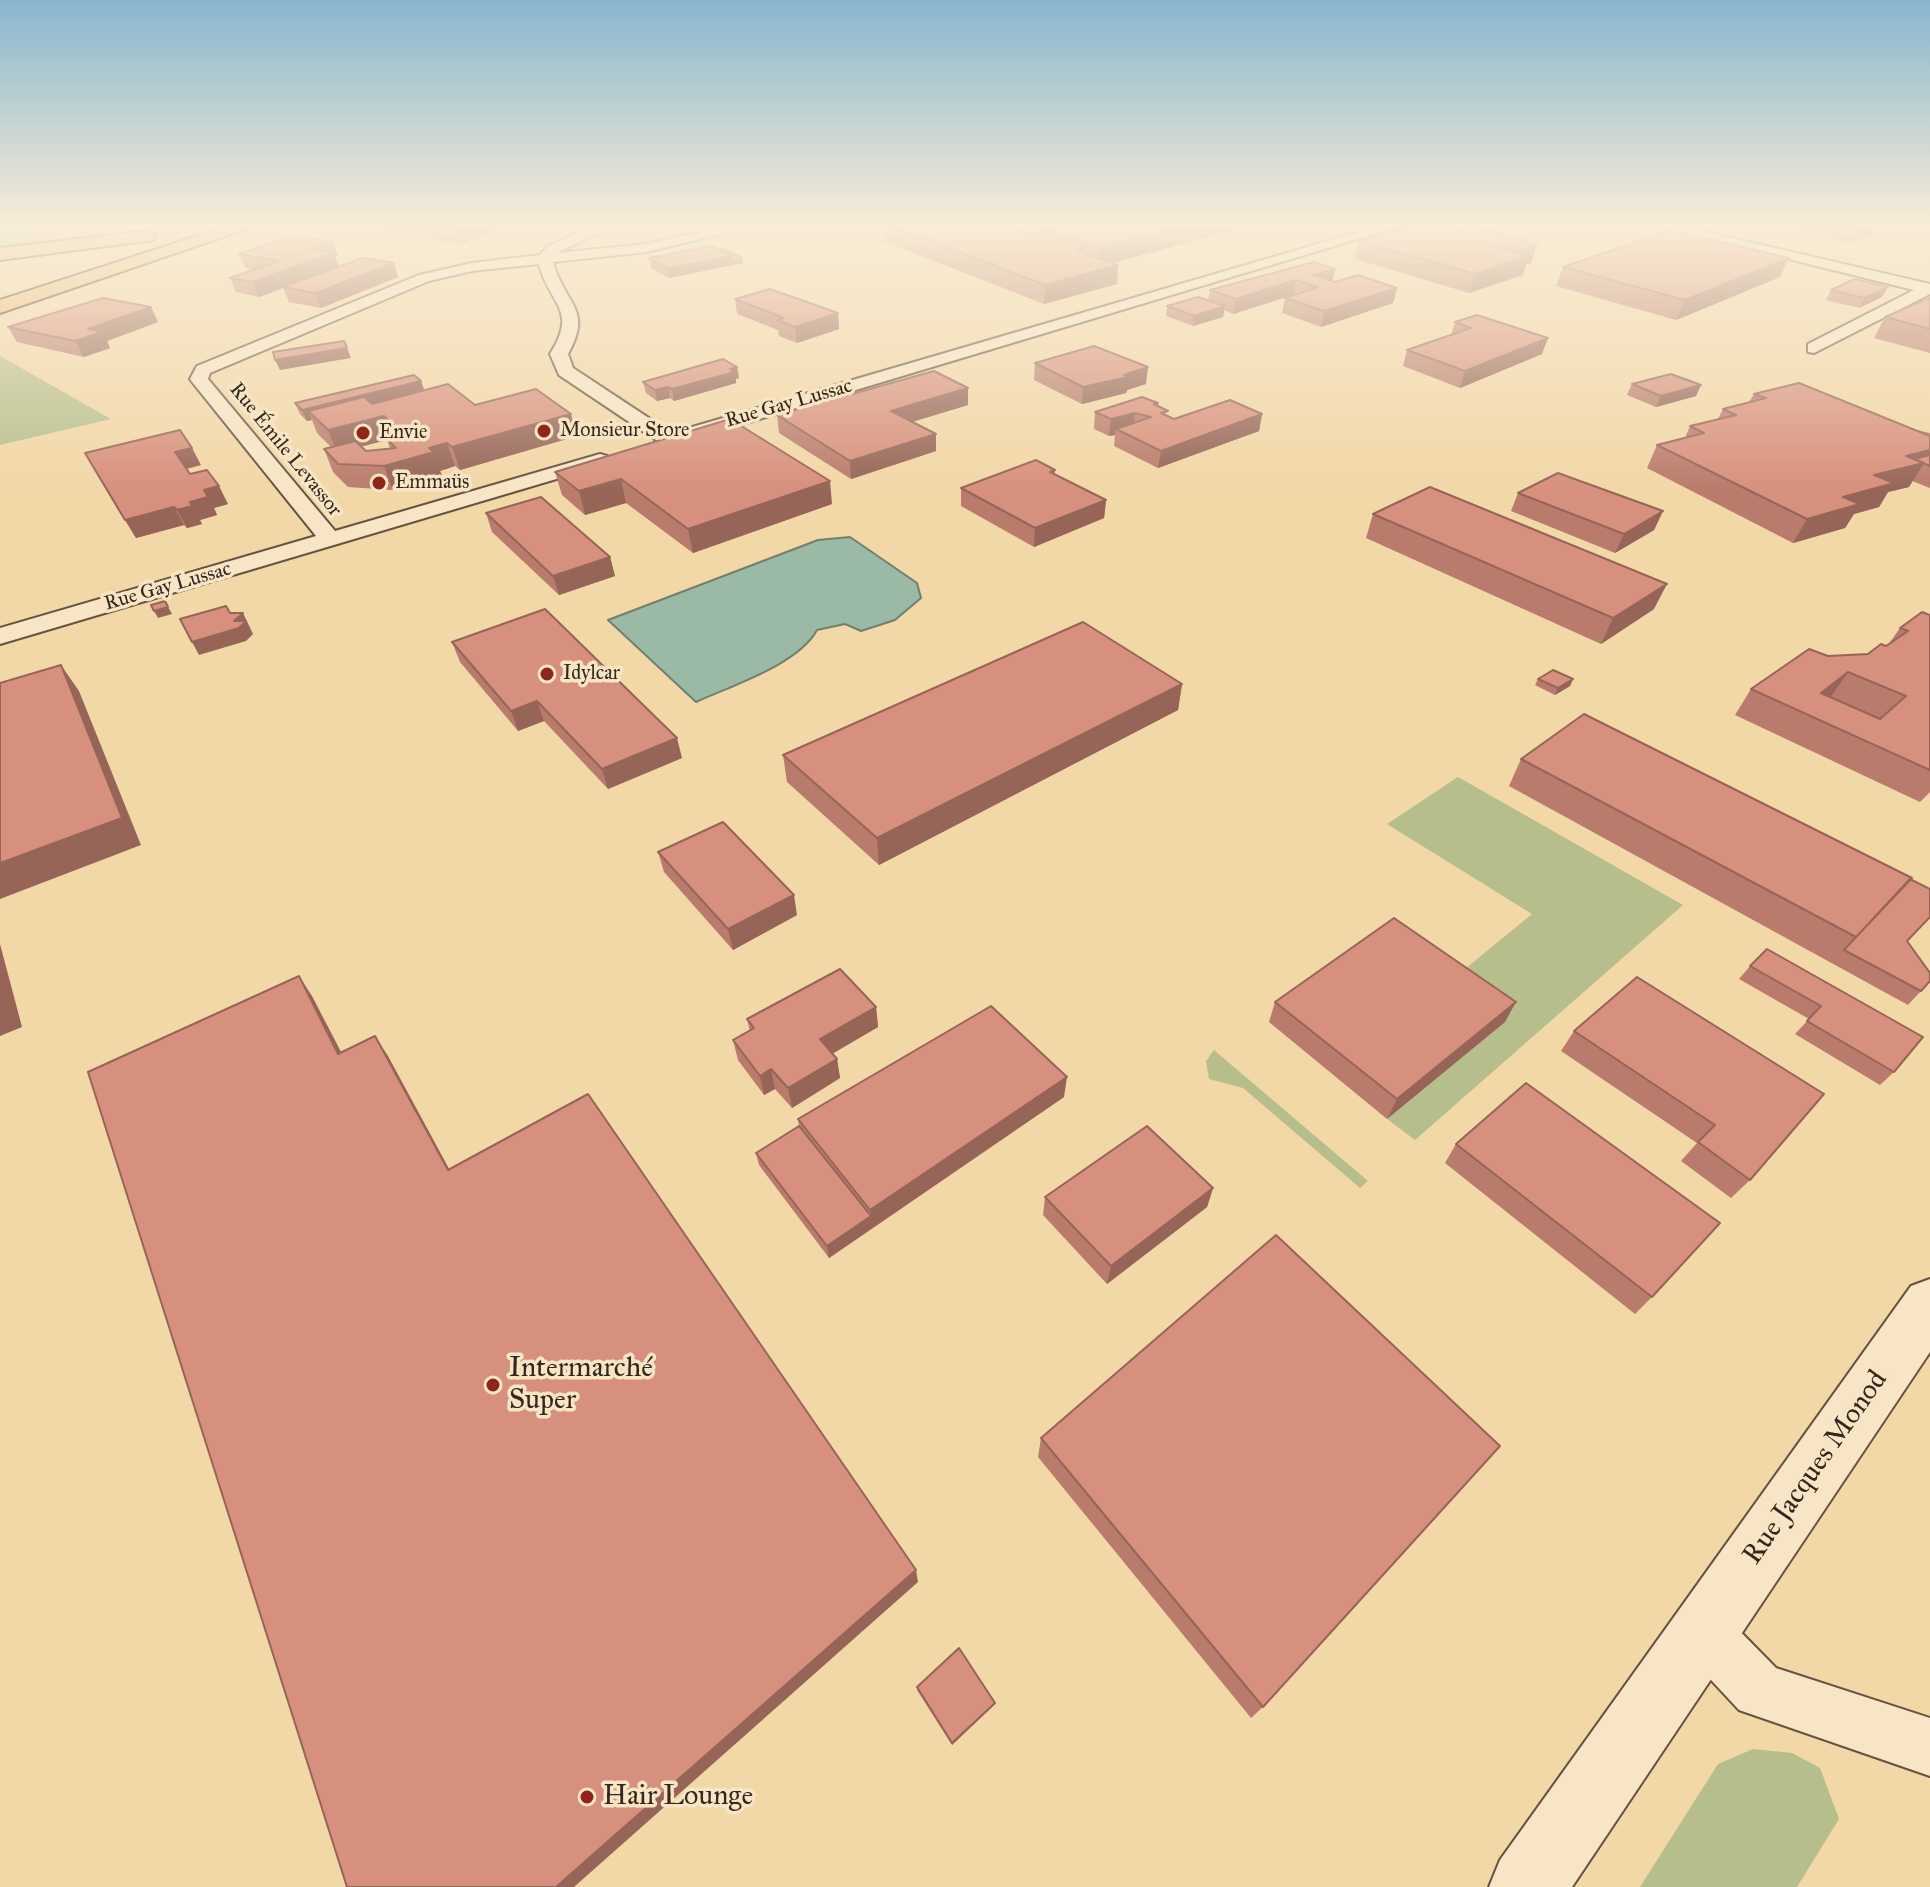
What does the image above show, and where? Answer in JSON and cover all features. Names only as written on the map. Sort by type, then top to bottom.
[{"type":"street","name":"Rue Émile Levassor","points":[[330,539],[199,379],[203,370],[337,314]]},
{"type":"street","points":[[572,314],[575,319],[573,335],[559,354],[565,371],[669,440]]},
{"type":"street","name":"Rue Gay Lussac","points":[[0,636],[1096,314]]},
{"type":"street","points":[[1814,348],[1880,314]]},
{"type":"street","name":"Rue Jacques Monod","points":[[1527,1887],[1930,1305]]},
{"type":"street","points":[[1703,1632],[1759,1690],[1930,1747]]},
{"type":"green space","points":[[0,356],[111,419],[0,445]]},
{"type":"green space","points":[[1458,777],[1683,905],[1415,1140],[1387,1119],[1505,1022],[1449,982],[1532,914],[1387,824]]},
{"type":"green space","points":[[1214,1050],[1368,1181],[1360,1188],[1243,1088],[1209,1079],[1206,1061]]},
{"type":"green space","points":[[1753,1749],[1792,1753],[1820,1768],[1839,1819],[1797,1887],[1640,1887],[1718,1764]]},
{"type":"shaded area","points":[[850,537],[917,583],[921,598],[895,620],[861,631],[845,624],[817,630],[808,642],[780,664],[696,702],[608,620],[818,540]]},
{"type":"building","points":[[50,314],[131,314],[88,329],[102,332],[75,341],[8,327]]},
{"type":"building","points":[[774,314],[835,314],[795,327],[777,320],[784,318]]},
{"type":"building","points":[[1892,314],[1930,314],[1930,329],[1885,317]]},
{"type":"building","points":[[1477,315],[1548,338],[1465,371],[1407,350],[1471,328],[1455,322]]},
{"type":"building","points":[[344,341],[347,348],[275,360],[273,352]]},
{"type":"building","points":[[1094,346],[1148,367],[1124,375],[1128,377],[1083,387],[1035,363]]},
{"type":"building","points":[[723,359],[737,367],[730,369],[735,372],[672,389],[655,390],[643,382]]},
{"type":"building","points":[[934,371],[968,388],[891,411],[936,434],[850,461],[777,415]]},
{"type":"building","points":[[1671,374],[1701,385],[1661,396],[1632,384]]},
{"type":"building","points":[[414,375],[421,381],[302,410],[295,403]]},
{"type":"building","points":[[1799,383],[1930,436],[1930,450],[1906,456],[1924,463],[1874,475],[1894,483],[1843,497],[1860,504],[1807,519],[1657,445],[1704,433],[1690,426],[1736,415],[1723,409],[1766,398],[1754,394]]},
{"type":"building","points":[[448,384],[475,405],[536,389],[571,414],[452,447],[447,443],[429,448],[434,452],[384,466],[338,464],[324,449],[355,441],[366,451],[396,448],[386,438],[403,433],[384,416],[328,430],[308,411],[364,397],[372,404]]},
{"type":"building","points":[[1142,397],[1158,403],[1154,404],[1168,411],[1161,413],[1174,419],[1230,400],[1262,414],[1161,451],[1116,429],[1151,417],[1135,413],[1111,419],[1095,412]]},
{"type":"building","points":[[730,419],[830,481],[688,529],[621,479],[579,491],[555,472]]},
{"type":"building","points":[[180,430],[192,448],[175,452],[190,474],[207,470],[219,486],[204,490],[208,497],[190,502],[192,506],[177,510],[174,507],[125,520],[85,453]]},
{"type":"building","points":[[1930,455],[1930,466],[1914,459]]},
{"type":"building","points":[[1036,460],[1055,470],[1050,472],[1106,500],[1035,528],[961,488]]},
{"type":"building","points":[[1558,473],[1663,511],[1624,534],[1518,493]]},
{"type":"building","points":[[1430,487],[1667,584],[1613,618],[1373,514]]},
{"type":"building","points":[[541,497],[610,557],[553,576],[486,513]]},
{"type":"building","points":[[165,601],[168,607],[154,611],[151,605]]},
{"type":"building","points":[[226,606],[230,613],[243,613],[234,621],[246,621],[239,628],[192,642],[180,619]]},
{"type":"building","points":[[545,609],[677,738],[602,769],[537,701],[511,711],[452,642]]},
{"type":"building","points":[[1922,612],[1930,615],[1930,770],[1751,689],[1809,649],[1828,656],[1868,654],[1908,631],[1900,628]],"holes":[[[1848,672],[1906,696],[1880,719],[1821,693]]]},
{"type":"building","points":[[1083,622],[1182,684],[877,838],[783,755]]},
{"type":"building","points":[[61,665],[122,818],[0,863],[0,683]]},
{"type":"building","points":[[1553,670],[1573,679],[1558,688],[1538,679]]},
{"type":"building","points":[[1584,714],[1912,878],[1856,937],[1521,759]]},
{"type":"building","points":[[723,822],[794,895],[728,929],[658,852]]},
{"type":"building","points":[[1910,879],[1930,889],[1930,917],[1907,941],[1930,973],[1930,981],[1921,991],[1844,950]]},
{"type":"building","points":[[1394,918],[1516,1002],[1397,1099],[1275,1002]]},
{"type":"building","points":[[1767,949],[1923,1037],[1894,1072],[1807,1021],[1821,1006],[1750,966]]},
{"type":"building","points":[[840,969],[876,1007],[820,1039],[837,1059],[788,1088],[771,1069],[760,1076],[733,1040],[754,1028],[747,1019]]},
{"type":"building","name":"Intermarché Super","points":[[299,976],[338,1054],[375,1036],[448,1170],[588,1094],[916,1570],[556,1887],[347,1887],[88,1072]]},
{"type":"building","points":[[1637,977],[1824,1094],[1750,1180],[1698,1142],[1715,1125],[1574,1031]]},
{"type":"building","points":[[991,1006],[1067,1077],[870,1210],[798,1119]]},
{"type":"building","points":[[1526,1083],[1720,1223],[1652,1297],[1456,1144]]},
{"type":"building","points":[[799,1126],[871,1216],[827,1246],[756,1153]]},
{"type":"building","points":[[1147,1126],[1213,1188],[1111,1266],[1045,1197]]},
{"type":"building","points":[[1276,1235],[1500,1446],[1263,1707],[1041,1438]]},
{"type":"building","points":[[959,1648],[995,1703],[952,1743],[917,1687]]},
{"type":"place","name":"Monsieur Store","points":[[544,431]]},
{"type":"place","name":"Envie","points":[[363,433]]},
{"type":"place","name":"Emmaüs","points":[[379,483]]},
{"type":"place","name":"Idylcar","points":[[547,674]]},
{"type":"place","name":"Intermarché Super","points":[[493,1385]]},
{"type":"place","name":"Hair Lounge","points":[[587,1797]]}]
